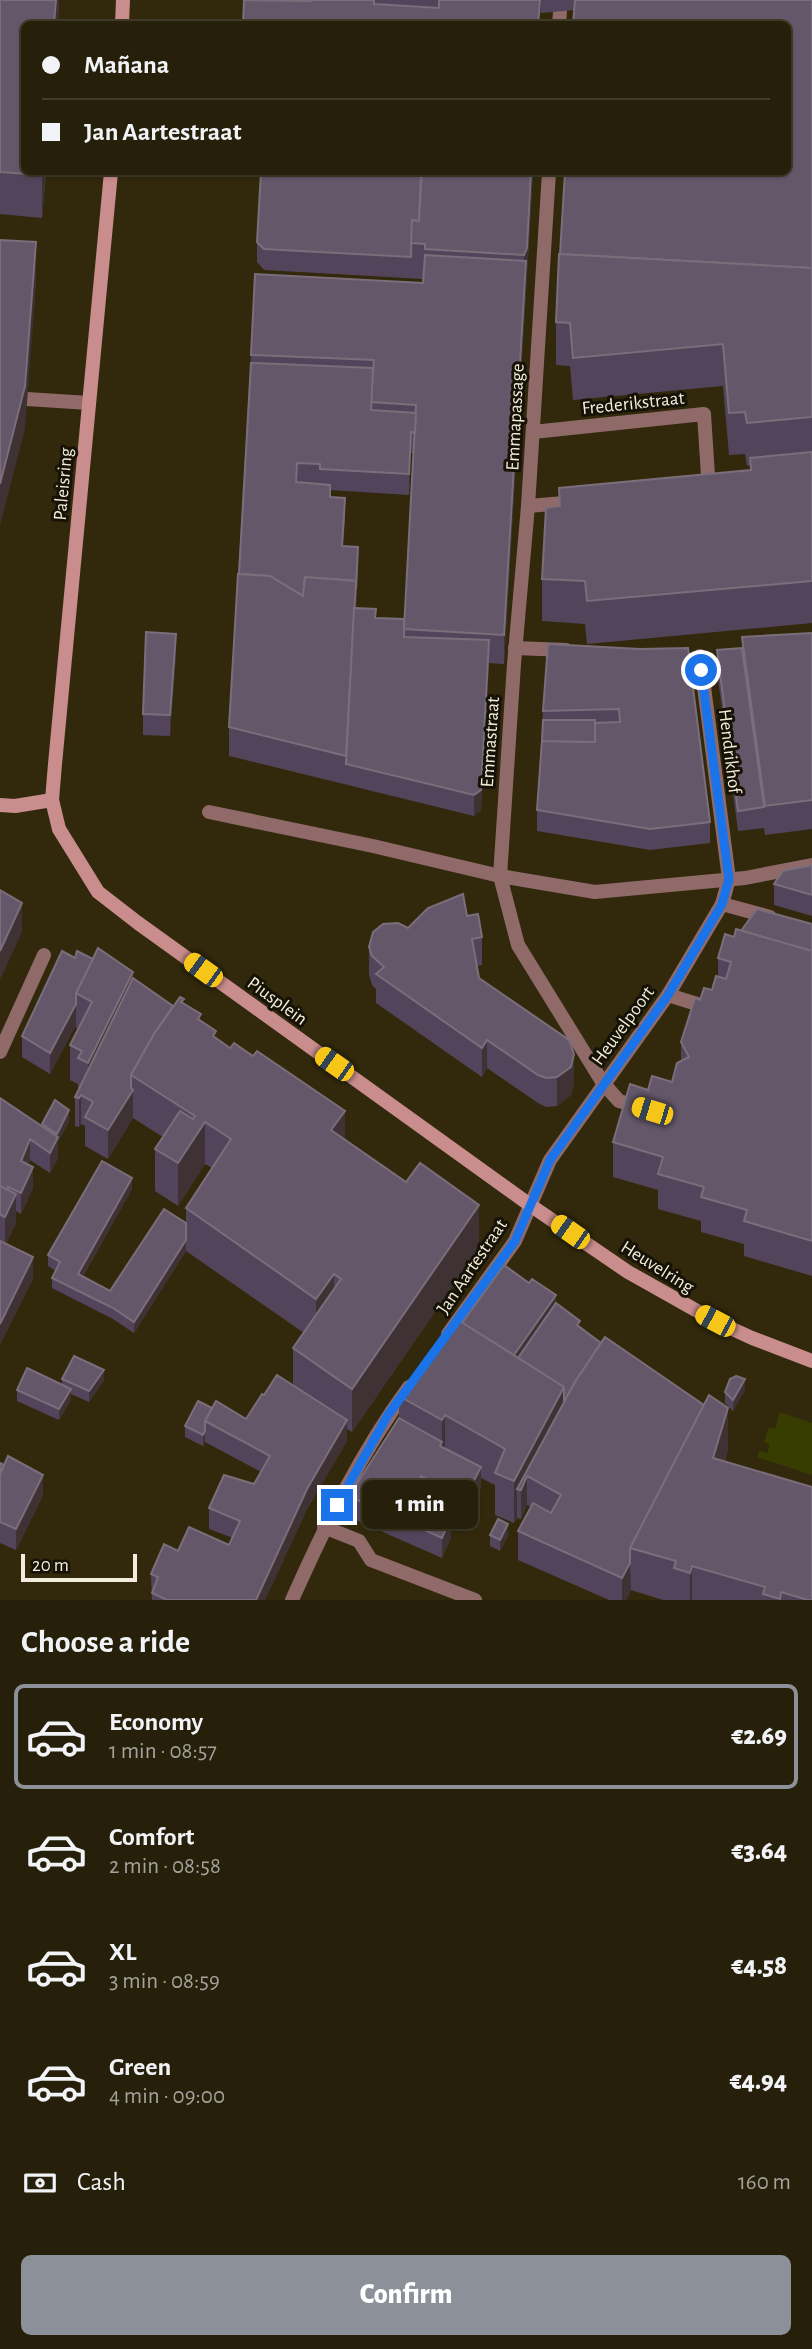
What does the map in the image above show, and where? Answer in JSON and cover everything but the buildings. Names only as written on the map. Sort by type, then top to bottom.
[{"type":"street","points":[[122,21],[123,0]]},
{"type":"street","name":"Paleisring","points":[[52,800],[111,175]]},
{"type":"street","name":"Emmapassage","points":[[514,664],[528,506],[549,175]]},
{"type":"street","points":[[27,399],[89,403]]},
{"type":"street","name":"Frederikstraat","points":[[533,432],[704,414],[709,491]]},
{"type":"street","points":[[528,506],[584,501]]},
{"type":"street","points":[[515,648],[581,651]]},
{"type":"street","name":"Hendrikhof","points":[[699,655],[723,838],[736,878]]},
{"type":"street","name":"Emmastraat","points":[[500,876],[514,664]]},
{"type":"street","points":[[0,805],[15,806],[52,800]]},
{"type":"street","name":"Piusplein","points":[[52,800],[59,829],[98,892],[530,1205]]},
{"type":"street","points":[[209,813],[373,846],[500,876],[595,892],[736,878],[812,865]]},
{"type":"street","points":[[500,876],[518,945],[603,1083],[619,1101],[652,1111]]},
{"type":"street","points":[[736,878],[722,904],[786,922]]},
{"type":"street","name":"Heuvelpoort","points":[[530,1205],[550,1160],[668,995],[722,904]]},
{"type":"street","points":[[0,1052],[44,955]]},
{"type":"street","points":[[668,995],[719,1011]]},
{"type":"street","name":"Jan Aartestraat","points":[[442,1342],[515,1241],[530,1205]]},
{"type":"street","name":"Heuvelring","points":[[530,1205],[628,1272],[678,1302],[752,1338],[812,1361]]},
{"type":"street","points":[[292,1600],[324,1527],[388,1415],[419,1374]]},
{"type":"street","points":[[324,1527],[359,1541],[371,1560],[475,1600]]},
{"type":"green space","points":[[780,1412],[812,1423],[812,1475],[757,1457],[759,1451],[767,1453],[770,1445],[764,1442],[769,1427],[775,1429]]},
{"type":"route","points":[[337,1505],[388,1415],[515,1241],[550,1160],[668,995],[722,904],[729,879],[701,670]]}]
